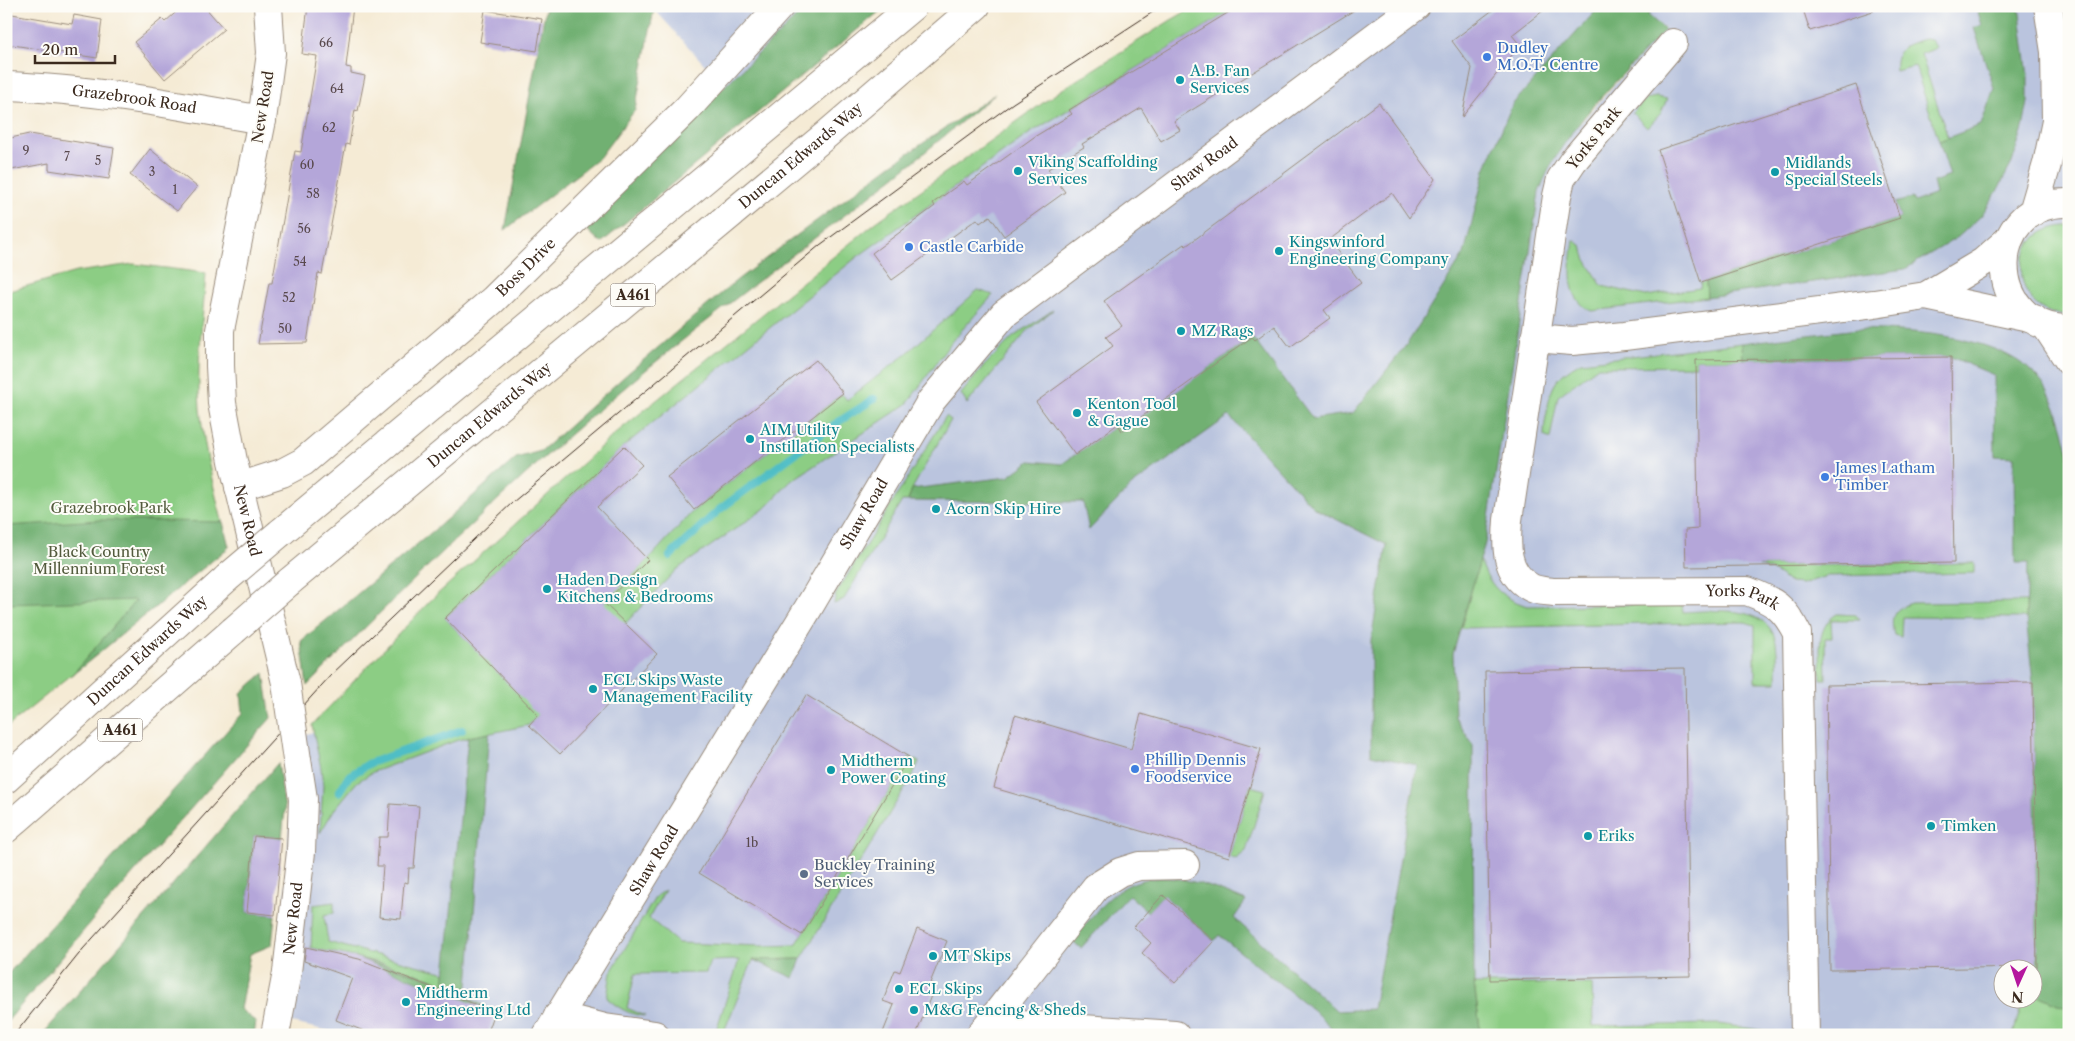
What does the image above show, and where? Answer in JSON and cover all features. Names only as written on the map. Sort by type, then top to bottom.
[{"type":"main road","name":"New Road","points":[[268,6],[271,53],[262,120],[220,330],[222,404],[239,487],[286,682],[303,799],[301,852],[287,972],[275,1035]]},
{"type":"main road","name":"Boss Drive","points":[[239,487],[282,473],[302,462],[493,300],[687,109],[780,6]]},
{"type":"main road","name":"Duncan Edwards Way","points":[[6,778],[227,578],[913,6]]},
{"type":"main road","name":"Duncan Edwards Way","points":[[6,829],[289,582],[818,141],[976,6]]},
{"type":"main road","name":"Shaw Road","points":[[552,1025],[598,954],[932,401],[1004,314],[1416,6]]},
{"type":"main road","points":[[2033,212],[2047,164],[2056,121],[2055,52],[2048,6]]},
{"type":"main road","name":"Yorks Park","points":[[1672,43],[1573,161],[1562,179],[1556,196],[1506,543],[1509,561],[1519,578],[1531,588],[1553,592],[1747,591],[1770,600],[1788,615],[1797,633],[1805,1035]]},
{"type":"main road","name":"Grazebrook Road","points":[[6,86],[56,88],[171,104],[262,120]]},
{"type":"main road","points":[[1926,296],[1983,262],[2008,240],[2019,224],[2033,212],[2059,202],[2069,203]]},
{"type":"main road","points":[[2008,240],[2004,259],[2004,278],[2012,299],[2027,315],[2050,325],[2069,361]]},
{"type":"main road","points":[[1535,338],[1572,341],[1624,336],[1926,296],[2050,325]]},
{"type":"main road","points":[[985,1029],[1096,887],[1120,872],[1139,866],[1185,865]]},
{"type":"main road","points":[[552,1025],[605,1028],[655,1035]]},
{"type":"main road","points":[[985,1029],[1175,1035]]},
{"type":"shaded area","points":[[653,6],[808,6],[725,87]]},
{"type":"shaded area","points":[[1239,6],[1600,6],[1512,105],[1485,170],[1464,254],[1407,344],[1353,413],[1313,419],[1314,508],[1387,545],[1371,640],[1371,755],[1417,764],[1373,1009],[1326,1022],[1339,1035],[338,1035],[329,1031],[278,1020],[294,738],[313,732],[445,618],[624,446],[857,257],[1030,133]]},
{"type":"shaded area","points":[[1656,6],[2065,6],[2069,31],[2069,170],[2065,271],[2069,285],[2069,1035],[1781,1035],[1781,1033],[1719,1024],[1592,1026],[1592,984],[1474,984],[1473,745],[1455,717],[1453,654],[1485,543],[1539,192],[1545,174],[1568,137],[1665,29],[1648,15]]},
{"type":"green space","points":[[546,6],[653,6],[654,9],[635,110],[599,158],[505,230]]},
{"type":"green space","points":[[808,6],[886,6],[601,243],[581,224]]},
{"type":"green space","points":[[1196,6],[1239,6],[1030,133],[857,257],[624,446],[445,618],[514,689],[648,560],[694,510],[842,394],[847,400],[906,354],[978,290],[993,295],[952,341],[907,404],[791,481],[764,509],[676,570],[529,725],[458,740],[373,772],[357,782],[334,810],[320,833],[323,786],[312,725],[432,599],[616,433],[875,223],[1061,90]]},
{"type":"green space","points":[[1600,6],[1656,6],[1648,15],[1665,30],[1611,86],[1577,126],[1549,169],[1539,192],[1485,543],[1453,654],[1455,717],[1473,745],[1474,984],[1481,1035],[1339,1035],[1313,1010],[1219,935],[1214,941],[1163,895],[1148,912],[1129,895],[1081,948],[1072,941],[1100,907],[1120,890],[1135,882],[1151,879],[1183,880],[1216,889],[1246,901],[1234,918],[1337,1011],[1373,1009],[1417,765],[1371,755],[1371,640],[1387,545],[1314,508],[1229,416],[1132,485],[1089,530],[1083,502],[908,501],[912,489],[1008,477],[1030,461],[1062,464],[1118,424],[1122,430],[1252,337],[1313,419],[1353,413],[1407,344],[1464,254],[1485,170],[1512,105]]},
{"type":"green space","points":[[1976,6],[2019,6],[2028,77],[2028,102],[2023,128],[2012,163],[1981,216],[1958,237],[1905,269],[1707,297],[1706,281],[1900,218],[1895,203],[1912,198],[1914,202],[1936,194],[1933,182],[1950,176],[1939,141],[1981,125],[1994,88],[1974,28],[1982,25]]},
{"type":"green space","points":[[1924,39],[1931,40],[1937,48],[1921,54],[1948,138],[1939,141],[1915,66],[1896,71],[1899,52],[1911,43]]},
{"type":"green space","points":[[995,94],[893,178],[714,316],[609,401],[455,540],[307,686],[301,641],[439,526],[516,458],[541,451],[737,280],[891,165]]},
{"type":"green space","points":[[1656,97],[1667,99],[1661,113],[1647,128],[1632,113],[1646,99]]},
{"type":"green space","points":[[2069,226],[2069,315],[2048,312],[2036,304],[2029,296],[2022,274],[2025,252],[2031,242],[2046,231]]},
{"type":"green space","points":[[1574,240],[1582,246],[1585,258],[1602,286],[1646,296],[1700,288],[1701,282],[1706,281],[1707,297],[1592,311],[1583,306],[1573,290],[1571,270]]},
{"type":"green space","name":"Grazebrook Park","points":[[133,264],[206,273],[199,358],[200,409],[208,461],[229,547],[6,728],[6,292],[76,272]]},
{"type":"green space","points":[[1053,310],[1028,330],[967,404],[961,394],[984,366],[1013,337]]},
{"type":"green space","points":[[1858,329],[1905,331],[1958,338],[1983,345],[2007,355],[2027,367],[2043,384],[2053,400],[2069,455],[2069,1009],[2042,997],[2042,958],[2037,958],[2033,682],[2026,618],[2028,563],[2015,563],[2014,457],[1995,456],[1994,375],[1951,357],[1743,360],[1742,343]]},
{"type":"green space","points":[[1742,343],[1743,360],[1696,360],[1696,366],[1598,367],[1558,396],[1550,439],[1544,436],[1550,395],[1556,382],[1566,372],[1581,362]]},
{"type":"green space","points":[[946,416],[951,420],[912,489],[908,501],[902,501],[844,599],[834,604],[836,594]]},
{"type":"green space","name":"Black Country Millennium Forest","points":[[100,520],[223,522],[229,547],[71,676],[136,600],[6,604],[6,526]]},
{"type":"green space","points":[[1480,560],[1492,584],[1497,589],[1510,599],[1527,606],[1682,604],[1683,612],[1723,611],[1751,615],[1771,629],[1776,642],[1777,682],[1755,682],[1755,625],[1745,622],[1461,628]]},
{"type":"green space","points":[[1974,563],[1974,573],[1826,576],[1803,584],[1791,583],[1771,570],[1759,566]]},
{"type":"green space","points":[[2026,602],[2026,618],[1902,617],[1901,637],[1894,635],[1892,623],[1894,614],[1900,608],[1911,603]]},
{"type":"green space","points":[[1837,614],[1856,615],[1860,620],[1831,620],[1832,638],[1825,638],[1826,679],[1821,679],[1820,643],[1822,634],[1830,620]]},
{"type":"green space","points":[[264,673],[271,718],[96,916],[6,1023],[6,976],[243,713],[241,693]]},
{"type":"green space","points":[[489,733],[467,997],[495,1012],[360,959],[430,978],[444,985],[468,737]]},
{"type":"green space","points":[[909,757],[919,762],[911,778],[801,959],[753,960],[723,1034],[716,1031],[739,960],[710,961],[706,973],[635,974],[627,1008],[645,1016],[624,1010],[607,998],[611,972],[656,896],[665,890],[649,918],[678,943],[762,946],[796,945]]},
{"type":"green space","points":[[278,763],[285,809],[282,838],[254,836],[247,912],[275,915],[272,945],[250,954],[240,1009],[256,1022],[254,1035],[42,1035]]},
{"type":"green space","points":[[1250,786],[1265,790],[1246,851],[1236,859],[1229,857]]},
{"type":"green space","points":[[334,902],[334,913],[324,915],[328,942],[446,973],[444,986],[430,979],[397,968],[311,948],[313,905]]},
{"type":"green space","points":[[801,959],[794,978],[753,960]]},
{"type":"green space","points":[[1474,984],[1592,984],[1593,1026],[1719,1024],[1781,1033],[1781,1035],[1481,1035]]},
{"type":"green space","points":[[2042,997],[2069,1009],[2069,1035],[2013,1035],[2020,1008],[2042,1008]]},
{"type":"building","points":[[183,6],[204,6],[224,29],[165,79],[134,42],[162,19],[165,22]]},
{"type":"building","points":[[308,6],[353,6],[346,67],[351,68],[351,73],[365,76],[358,111],[355,110],[349,145],[346,144],[322,274],[318,273],[307,343],[258,344],[269,283],[272,283],[295,151],[301,152],[317,56],[302,54]]},
{"type":"building","points":[[1239,6],[1361,6],[1174,121],[1180,130],[1161,141],[1141,108],[1082,144],[1084,147],[1048,169],[1065,192],[1004,236],[990,216],[980,223],[977,219],[892,280],[872,253],[935,206],[933,203],[964,181],[967,185],[1034,137],[1072,114],[1069,110]]},
{"type":"building","name":"Dudley M.O.T. Centre","points":[[1498,6],[1549,6],[1512,35],[1520,45],[1462,117],[1472,68],[1452,41]]},
{"type":"building","points":[[1802,6],[1872,6],[1873,11],[1810,31]]},
{"type":"building","points":[[485,10],[542,19],[537,51],[480,42]]},
{"type":"building","points":[[6,13],[72,24],[74,15],[102,20],[97,58],[6,44]]},
{"type":"building","name":"Midlands Special Steels","points":[[1856,85],[1900,218],[1701,283],[1658,150]]},
{"type":"building","points":[[1379,103],[1435,179],[1409,218],[1392,193],[1329,240],[1361,283],[1324,310],[1330,318],[1290,347],[1274,326],[1255,340],[1252,337],[1122,431],[1118,424],[1075,455],[1036,402],[1113,346],[1106,337],[1122,326],[1104,301],[1184,244],[1186,246]]},
{"type":"building","points":[[29,134],[114,148],[109,179],[49,170],[49,163],[6,171],[6,139]]},
{"type":"building","points":[[150,149],[197,187],[177,211],[130,175]]},
{"type":"building","name":"James Latham Timber","points":[[1951,357],[1954,563],[1686,567],[1685,530],[1698,529],[1696,360]]},
{"type":"building","name":"AIM Utility Instillation Specialists","points":[[816,360],[843,393],[694,510],[667,477]]},
{"type":"building","name":"Haden Design Kitchens & Bedrooms","points":[[624,446],[642,465],[597,507],[648,560],[604,603],[657,654],[560,754],[529,725],[538,715],[445,618]]},
{"type":"building","name":"Eriks","points":[[1685,668],[1690,976],[1490,980],[1485,671]]},
{"type":"building","name":"Timken","points":[[2033,682],[2037,958],[1992,958],[1992,968],[1830,970],[1826,685]]},
{"type":"building","points":[[806,695],[909,757],[802,935],[699,873]]},
{"type":"building","name":"Phillip Dennis Foodservice","points":[[1141,714],[1261,749],[1229,857],[994,788],[1015,715],[1131,749]]},
{"type":"building","points":[[390,804],[419,806],[414,868],[409,868],[408,883],[404,882],[401,919],[379,917],[383,866],[377,866],[379,837],[388,837]]},
{"type":"building","points":[[254,836],[282,838],[275,915],[247,912]]},
{"type":"building","points":[[1163,895],[1214,941],[1175,983],[1142,953],[1151,943],[1134,927]]},
{"type":"building","points":[[917,929],[947,941],[930,983],[935,985],[916,1035],[882,1035],[894,1005],[883,1001],[895,970],[900,972]]},
{"type":"building","name":"Midtherm Engineering Ltd","points":[[306,947],[359,959],[495,1012],[487,1035],[374,1035],[336,1020],[352,978],[304,961]]},
{"type":"waterway","points":[[670,556],[719,510],[835,424],[874,399]]},
{"type":"waterway","points":[[339,792],[349,776],[370,763],[462,730]]},
{"type":"tram line","points":[[14,1035],[83,949],[331,675],[513,502],[820,245],[1013,103],[1162,6]]},
{"type":"place","name":"Dudley M.O.T. Centre","points":[[1487,57]]},
{"type":"place","name":"A.B. Fan Services","points":[[1180,80]]},
{"type":"place","name":"Viking Scaffolding Services","points":[[1018,171]]},
{"type":"place","name":"Midlands Special Steels","points":[[1775,172]]},
{"type":"place","name":"Castle Carbide","points":[[909,247]]},
{"type":"place","name":"Kingswinford Engineering Company","points":[[1279,251]]},
{"type":"place","name":"MZ Rags","points":[[1181,331]]},
{"type":"place","name":"Kenton Tool & Gague","points":[[1077,413]]},
{"type":"place","name":"AIM Utility Instillation Specialists","points":[[750,439]]},
{"type":"place","name":"James Latham Timber","points":[[1825,477]]},
{"type":"place","name":"Acorn Skip Hire","points":[[936,509]]},
{"type":"place","name":"Haden Design Kitchens & Bedrooms","points":[[547,589]]},
{"type":"place","name":"ECL Skips Waste Management Facility","points":[[593,689]]},
{"type":"place","name":"Phillip Dennis Foodservice","points":[[1135,769]]},
{"type":"place","name":"Midtherm Power Coating","points":[[831,770]]},
{"type":"place","name":"Timken","points":[[1931,826]]},
{"type":"place","name":"Eriks","points":[[1588,836]]},
{"type":"place","name":"Buckley Training Services","points":[[804,874]]},
{"type":"place","name":"MT Skips","points":[[933,956]]},
{"type":"place","name":"ECL Skips","points":[[899,989]]},
{"type":"place","name":"Midtherm Engineering Ltd","points":[[406,1002]]},
{"type":"place","name":"M&G Fencing & Sheds","points":[[914,1010]]}]
